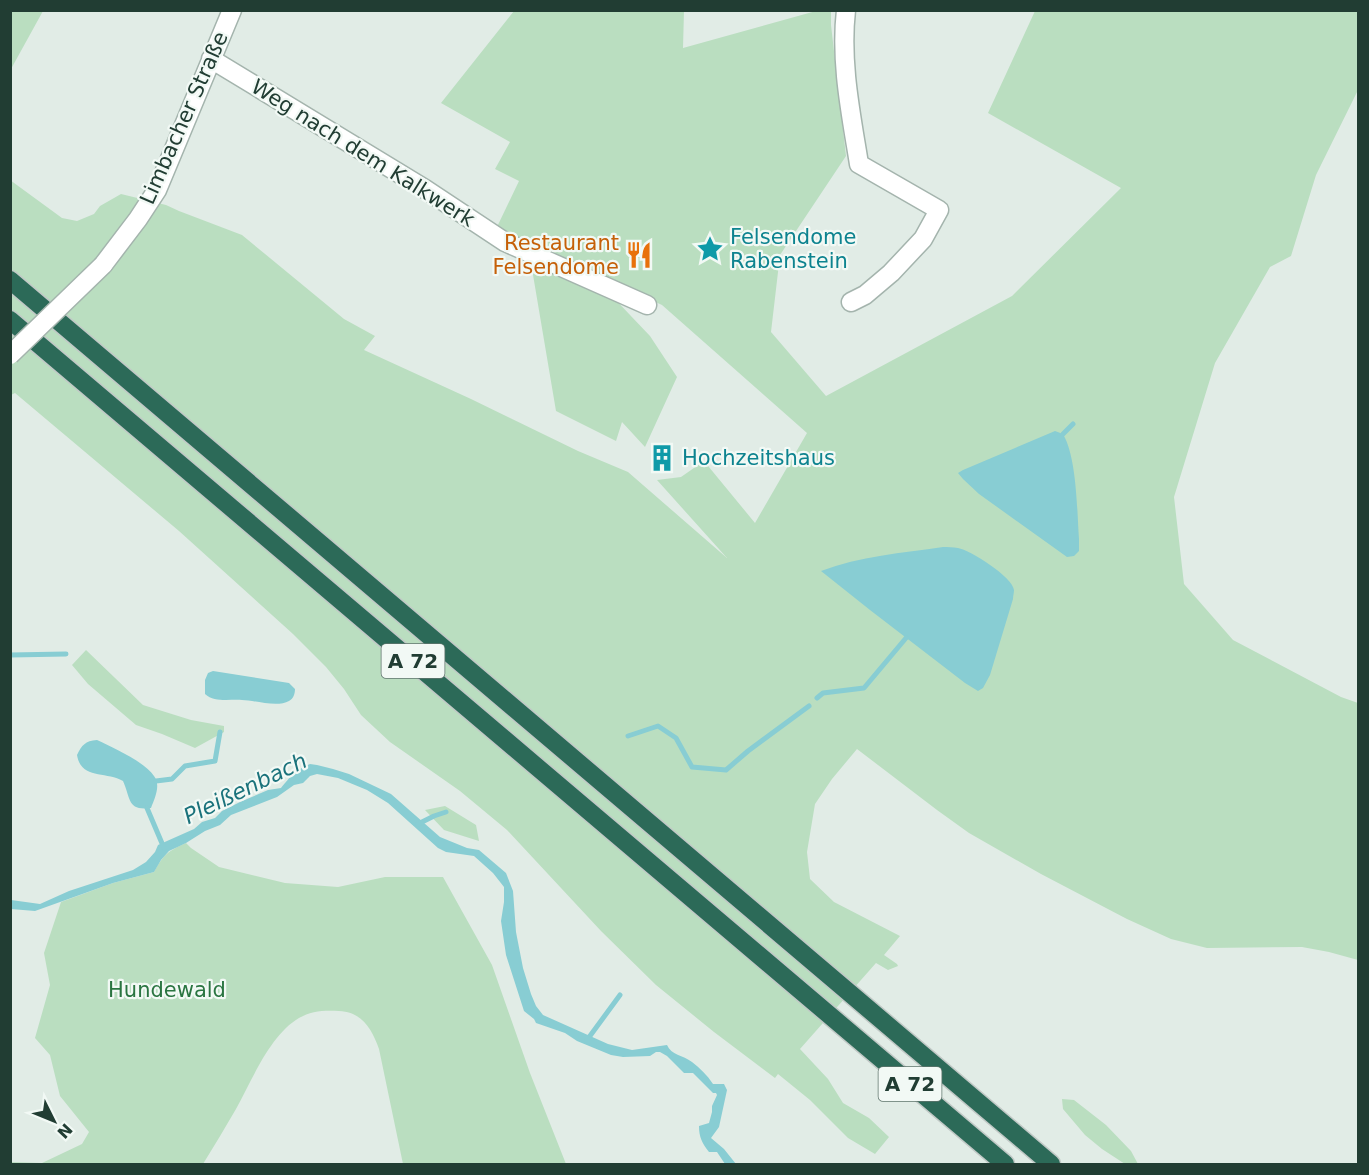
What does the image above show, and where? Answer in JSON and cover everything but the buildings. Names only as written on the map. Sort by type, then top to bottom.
[{"type":"highway","name":"A 72","points":[[10,280],[1051,1164]]},
{"type":"highway","name":"A 72","points":[[10,320],[1005,1164]]},
{"type":"street","name":"Limbacher Straße","points":[[10,355],[103,265],[157,190],[232,10]]},
{"type":"street","points":[[846,10],[845,74],[859,164],[939,210],[923,239],[891,273],[865,295],[851,302]]},
{"type":"street","name":"Weg nach dem Kalkwerk","points":[[211,59],[425,189],[505,242],[647,306]]},
{"type":"green space","points":[[10,11],[43,11],[11,69]]},
{"type":"green space","points":[[514,11],[684,11],[683,48],[816,11],[831,11],[846,156],[780,255],[771,332],[826,396],[1012,296],[1121,188],[988,113],[1035,11],[1358,11],[1358,90],[1316,175],[1291,256],[1270,267],[1215,363],[1174,497],[1184,584],[1233,640],[1341,697],[1358,703],[1358,960],[1302,947],[1207,948],[1171,939],[1041,874],[969,833],[857,749],[815,804],[807,852],[810,879],[834,902],[900,936],[884,955],[898,966],[888,970],[876,963],[800,1049],[828,1079],[843,1103],[869,1118],[889,1137],[875,1154],[848,1138],[810,1100],[778,1074],[775,1078],[656,985],[601,931],[507,830],[460,791],[390,742],[361,715],[326,667],[293,634],[179,531],[15,393],[11,395],[10,180],[62,218],[77,221],[94,214],[100,206],[121,194],[166,205],[242,235],[344,319],[375,336],[364,350],[578,451],[628,472],[727,558],[657,480],[681,477],[704,461],[755,523],[807,433],[662,305],[496,229],[519,181],[495,169],[510,142],[441,103]]},
{"type":"green space","points":[[531,263],[611,295],[650,336],[677,377],[645,447],[622,422],[616,441],[556,411]]},
{"type":"green space","points":[[86,650],[143,705],[191,720],[224,726],[224,732],[195,748],[136,725],[88,684],[72,665]]},
{"type":"green space","points":[[445,806],[476,825],[479,841],[444,830],[425,810]]},
{"type":"green space","name":"Hundewald","points":[[186,843],[219,867],[285,883],[338,887],[385,877],[443,877],[492,965],[530,1073],[566,1164],[403,1164],[379,1049],[373,1035],[360,1018],[347,1012],[328,1011],[313,1012],[299,1018],[279,1035],[203,1164],[11,1164],[11,1162],[42,1163],[82,1144],[89,1132],[60,1096],[50,1055],[35,1038],[50,985],[44,953],[61,902],[113,883],[154,872],[167,854]]},
{"type":"green space","points":[[1062,1099],[1074,1100],[1106,1125],[1131,1151],[1138,1164],[1125,1164],[1085,1135],[1063,1109]]},
{"type":"water","points":[[1055,431],[1063,434],[1068,444],[1075,485],[1079,551],[1074,556],[1067,557],[979,494],[958,473]]},
{"type":"water","points":[[943,547],[958,548],[981,559],[1007,578],[1014,590],[990,675],[983,688],[978,691],[821,571],[866,558]]},
{"type":"water","points":[[213,671],[289,683],[295,689],[294,694],[289,701],[278,704],[213,699],[205,694],[205,680],[208,673]]},
{"type":"water","points":[[97,740],[136,760],[154,776],[157,787],[151,808],[134,806],[123,781],[89,772],[79,763],[77,755],[84,744]]},
{"type":"water","points":[[310,764],[349,774],[391,794],[440,837],[467,848],[479,850],[506,873],[513,891],[516,932],[523,968],[536,1006],[543,1015],[608,1044],[632,1050],[667,1045],[671,1051],[698,1067],[713,1084],[724,1084],[727,1090],[719,1127],[711,1138],[736,1164],[725,1164],[717,1152],[709,1152],[703,1143],[699,1126],[709,1123],[717,1095],[693,1073],[684,1073],[660,1052],[650,1056],[611,1055],[577,1041],[565,1033],[536,1023],[524,1011],[506,955],[501,921],[504,887],[493,873],[474,856],[446,852],[438,848],[388,803],[367,790],[338,778],[317,774],[310,776],[303,783],[294,785],[277,797],[231,815],[220,825],[169,851],[154,872],[113,883],[35,911],[11,909],[11,900],[40,904],[69,891],[133,870],[146,862],[158,845],[194,829],[202,822],[215,818],[222,811],[240,802],[268,790],[281,788],[293,774]]},
{"type":"waterway","points":[[1063,434],[1073,424]]},
{"type":"waterway","points":[[817,698],[823,693],[864,688],[906,638]]},
{"type":"waterway","points":[[10,655],[66,654]]},
{"type":"waterway","points":[[628,736],[658,726],[676,738],[692,767],[726,770],[809,706]]},
{"type":"waterway","points":[[156,781],[172,779],[185,766],[215,761],[220,732]]},
{"type":"waterway","points":[[147,808],[164,848]]},
{"type":"waterway","points":[[418,824],[446,812]]},
{"type":"waterway","points":[[587,1040],[620,995]]},
{"type":"place","name":"Felsendome Rabenstein","points":[[710,249]]},
{"type":"place","name":"Restaurant Felsendome","points":[[639,255]]},
{"type":"place","name":"Hochzeitshaus","points":[[662,458]]},
{"type":"water label","name":"Pleißenbach","points":[[245,788]]}]
